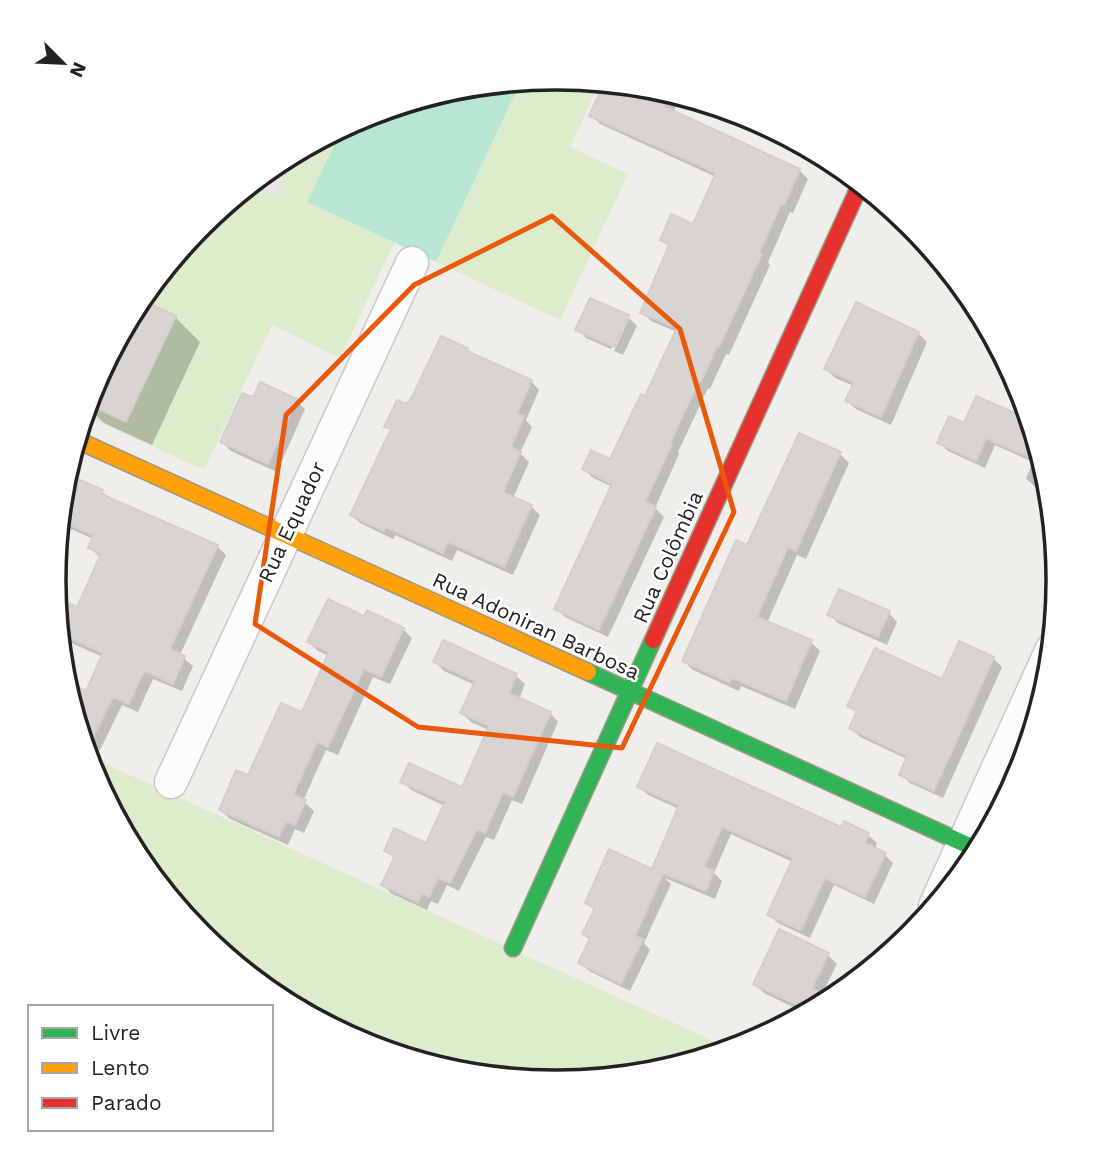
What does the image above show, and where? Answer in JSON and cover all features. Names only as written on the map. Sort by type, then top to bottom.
[{"type":"street","name":"Rua Colômbia","points":[[513,948],[857,192]]},
{"type":"street","name":"Rua Equador","points":[[171,782],[412,263]]},
{"type":"street","name":"Rua Adoniran Barbosa","points":[[86,444],[968,846]]},
{"type":"street","points":[[978,830],[1032,699]]},
{"type":"highlighted area","points":[[552,216],[680,329],[734,512],[622,748],[418,727],[255,624],[286,415],[414,285]]},
{"type":"shaded area","points":[[285,171],[274,195],[261,189]]},
{"type":"green space","points":[[556,89],[596,92],[570,147],[628,174],[560,320],[436,262],[516,92]]},
{"type":"green space","points":[[516,92],[436,262],[307,202],[336,142],[340,140],[430,106]]},
{"type":"green space","points":[[336,142],[307,202],[394,243],[340,358],[272,325],[204,470],[94,420],[132,334],[188,256],[233,211],[261,189],[274,195],[285,171]]},
{"type":"green space","points":[[102,763],[716,1042],[652,1060],[556,1070],[493,1065],[430,1053],[340,1019],[311,1004],[258,968],[233,948],[188,903],[149,852],[117,796]]},
{"type":"building","points":[[600,92],[665,102],[663,106],[800,169],[784,205],[781,204],[759,253],[762,254],[719,347],[717,346],[701,382],[699,381],[670,443],[672,444],[645,502],[656,507],[599,630],[554,609],[612,484],[582,469],[591,450],[610,459],[641,394],[645,396],[677,328],[640,313],[669,245],[660,240],[671,214],[693,224],[716,173],[589,116]]},
{"type":"building","points":[[590,298],[629,315],[614,347],[575,330]]},
{"type":"building","points":[[856,302],[919,332],[881,417],[845,401],[854,382],[824,369]]},
{"type":"building","points":[[151,304],[176,316],[126,422],[98,409],[117,363]]},
{"type":"building","points":[[441,336],[468,348],[467,351],[532,380],[517,413],[524,416],[511,447],[521,452],[503,492],[532,505],[504,567],[448,542],[443,553],[386,527],[384,531],[350,515],[391,429],[384,427],[397,400],[407,404]]},
{"type":"building","points":[[260,382],[297,399],[268,464],[220,442],[242,393],[253,397]]},
{"type":"building","points":[[976,396],[1017,414],[1031,458],[986,438],[976,461],[937,443],[949,416],[964,423]]},
{"type":"building","points":[[799,433],[841,452],[796,551],[788,547],[757,617],[812,640],[786,701],[732,678],[730,683],[682,661],[736,540],[747,545]]},
{"type":"building","points":[[77,479],[103,490],[101,494],[218,545],[170,649],[185,656],[173,684],[144,671],[129,704],[113,697],[93,737],[79,688],[86,691],[103,653],[71,639],[67,602],[77,607],[101,554],[88,548],[93,535],[70,525]]},
{"type":"building","points":[[839,589],[890,611],[878,637],[827,615]]},
{"type":"building","points":[[328,599],[364,616],[367,610],[404,628],[381,677],[364,669],[328,747],[317,742],[293,795],[306,800],[295,825],[286,821],[279,837],[219,810],[236,770],[248,775],[281,703],[302,712],[329,652],[307,642]]},
{"type":"building","points":[[443,640],[517,674],[509,693],[551,712],[513,797],[503,792],[485,833],[477,829],[450,883],[438,878],[429,897],[422,893],[418,902],[381,885],[395,856],[384,851],[394,828],[426,843],[445,802],[400,782],[409,763],[462,787],[489,726],[460,713],[475,681],[433,662]]},
{"type":"building","points":[[959,641],[994,657],[934,791],[899,775],[907,756],[849,728],[857,711],[847,706],[875,648],[942,679]]},
{"type":"building","points":[[657,743],[841,827],[844,821],[869,833],[865,843],[886,853],[865,897],[825,878],[801,930],[767,915],[793,858],[722,827],[704,867],[714,871],[706,891],[659,872],[663,874],[635,936],[643,939],[621,984],[578,963],[590,938],[582,934],[595,908],[585,903],[609,849],[652,869],[679,805],[637,787]]},
{"type":"building","points":[[779,929],[829,953],[812,988],[821,992],[798,1006],[753,984]]},
{"type":"traffic: fast","points":[[513,948],[653,640]]},
{"type":"traffic: fast","points":[[588,672],[968,845]]},
{"type":"traffic: slow","points":[[86,444],[588,672]]},
{"type":"traffic: jam","points":[[653,640],[857,192]]}]
